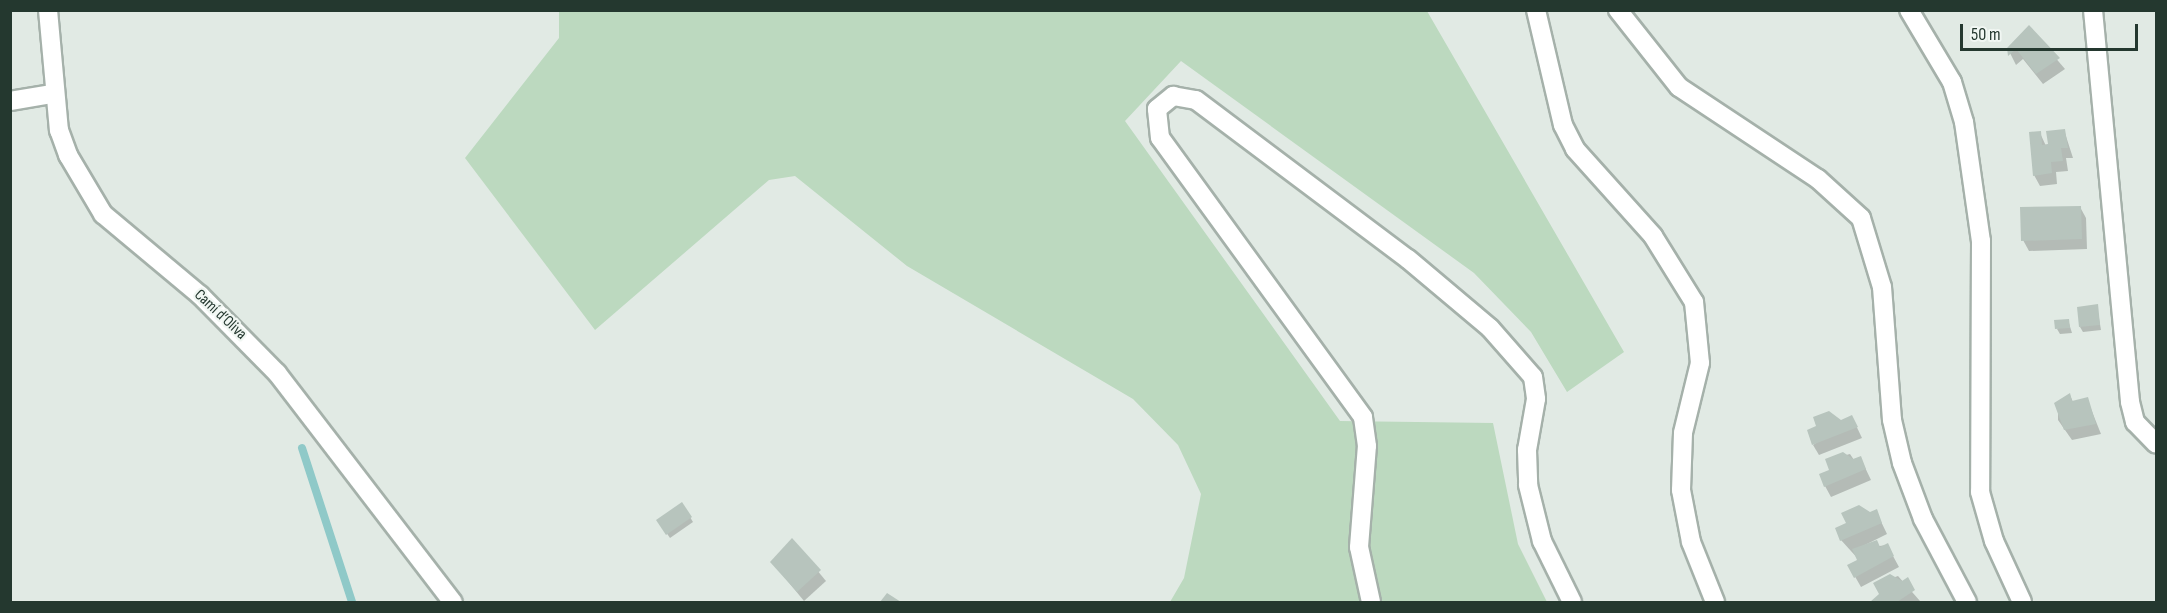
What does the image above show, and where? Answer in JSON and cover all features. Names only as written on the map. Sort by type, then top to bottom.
[{"type":"street","name":"Camí d’Oliva","points":[[48,10],[52,94],[68,155],[103,214],[200,295],[278,373],[453,603]]},
{"type":"street","points":[[1536,10],[1563,125],[1575,148],[1659,243],[1694,302],[1700,363],[1683,433],[1681,490],[1691,542],[1715,603]]},
{"type":"street","points":[[1618,10],[1679,87],[1845,198],[1861,218],[1882,287],[1896,440],[1923,519],[1967,603]]},
{"type":"street","points":[[1909,10],[1952,82],[1964,122],[1981,250],[1979,483],[1994,541],[2022,603]]},
{"type":"street","points":[[2093,10],[2130,402],[2135,422],[2157,444]]},
{"type":"street","points":[[10,101],[52,94]]},
{"type":"street","points":[[1371,603],[1359,547],[1366,446],[1363,417],[1160,138],[1157,110],[1173,96],[1196,100],[1408,259],[1490,328],[1533,377],[1536,399],[1527,450],[1528,485],[1542,541],[1572,603]]},
{"type":"green space","points":[[559,11],[1427,11],[1624,352],[1567,392],[1531,332],[1474,273],[1181,61],[1125,121],[1340,421],[1493,423],[1518,544],[1547,602],[1170,602],[1184,578],[1201,494],[1178,445],[1133,399],[907,266],[795,176],[769,180],[595,330],[465,158],[559,38]]},
{"type":"building","points":[[2029,25],[2060,58],[2036,74],[2016,49],[2008,56],[2007,48]]},
{"type":"building","points":[[2065,129],[2068,148],[2061,148],[2063,161],[2051,162],[2052,173],[2033,176],[2029,132],[2041,131],[2042,145],[2048,144],[2046,131]]},
{"type":"building","points":[[2081,206],[2082,239],[2021,241],[2020,207]]},
{"type":"building","points":[[2098,304],[2100,325],[2079,327],[2077,307]]},
{"type":"building","points":[[2069,319],[2070,328],[2055,329],[2054,320]]},
{"type":"building","points":[[2070,393],[2072,401],[2088,397],[2096,424],[2064,430],[2054,403]]},
{"type":"building","points":[[1829,411],[1841,420],[1852,415],[1858,427],[1812,445],[1807,430],[1816,426],[1813,417]]},
{"type":"building","points":[[1843,452],[1853,459],[1861,456],[1866,469],[1824,487],[1819,474],[1829,470],[1825,459]]},
{"type":"building","points":[[682,502],[692,517],[666,535],[656,520]]},
{"type":"building","points":[[1859,505],[1870,512],[1877,509],[1882,523],[1840,541],[1835,528],[1846,523],[1841,513]]},
{"type":"building","points":[[792,538],[821,570],[797,592],[770,562]]},
{"type":"building","points":[[1877,540],[1880,547],[1888,543],[1894,556],[1854,578],[1847,565],[1857,560],[1852,549]]},
{"type":"building","points":[[1890,574],[1902,581],[1908,577],[1915,590],[1897,602],[1870,602],[1879,594],[1873,583]]},
{"type":"building","points":[[887,593],[901,602],[880,602]]},
{"type":"waterway","points":[[302,448],[352,602]]}]
